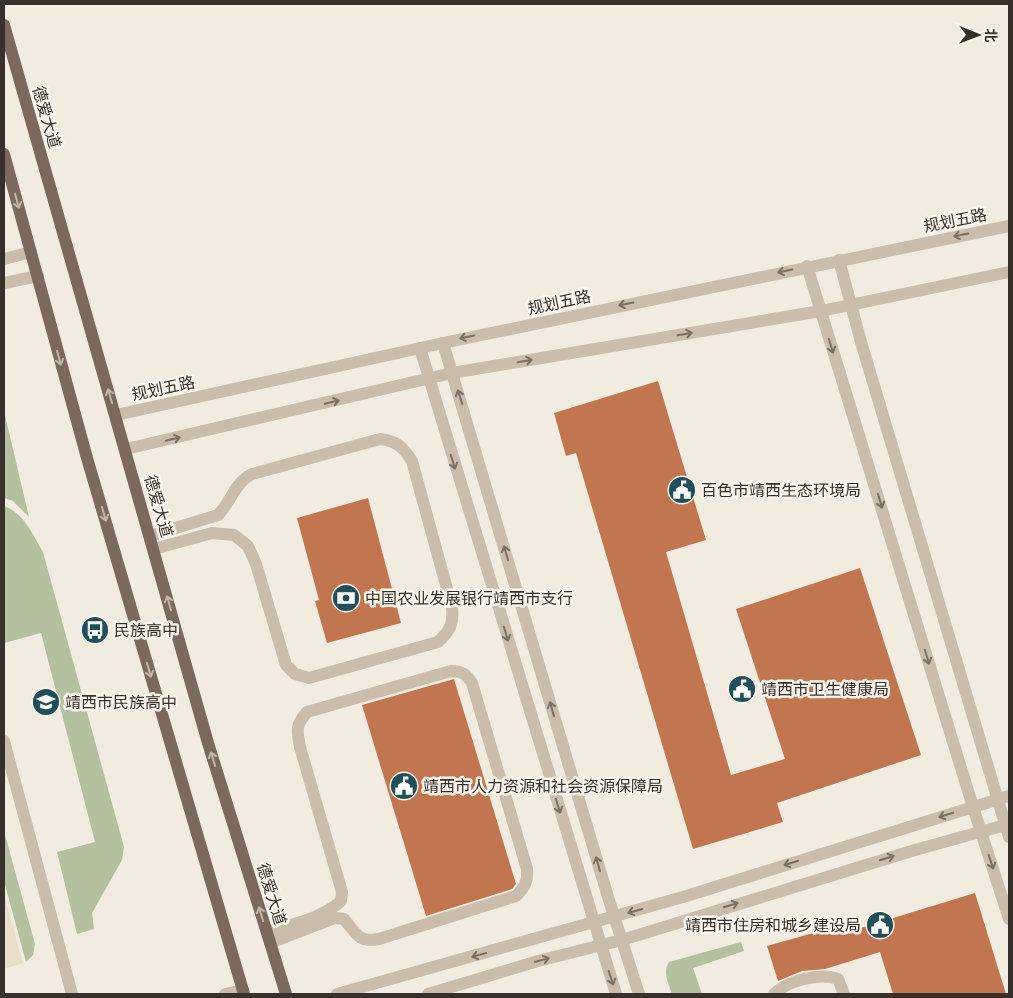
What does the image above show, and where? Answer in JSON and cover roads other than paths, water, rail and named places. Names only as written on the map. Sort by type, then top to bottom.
[{"type":"main road","name":"德爱大道","points":[[4,25],[208,743],[286,994]]},
{"type":"main road","points":[[4,154],[87,458],[243,992]]},
{"type":"street","name":"规划五路","points":[[116,415],[443,343],[807,266],[1009,226]]},
{"type":"street","points":[[4,259],[31,252]]},
{"type":"street","points":[[428,994],[538,961],[622,940],[906,852],[981,832],[1008,828],[1004,797],[976,732],[839,260]]},
{"type":"street","points":[[807,266],[1009,919]]},
{"type":"street","points":[[126,449],[452,373],[821,311],[1009,272]]},
{"type":"street","points":[[4,283],[38,276]]},
{"type":"street","points":[[443,343],[622,940],[640,994]]},
{"type":"street","points":[[420,348],[428,380],[616,994]]},
{"type":"street","points":[[380,439],[394,440],[404,448],[412,461],[452,607],[453,619],[449,632],[438,642],[309,678],[295,674],[286,665],[256,564],[248,546],[234,535],[212,534],[152,542],[218,515],[226,507],[236,486],[243,478],[252,474],[380,439]]},
{"type":"street","points":[[451,671],[460,671],[467,676],[472,683],[527,869],[528,880],[524,889],[516,896],[367,942],[357,936],[344,919],[335,918],[268,937],[332,909],[341,901],[342,892],[300,747],[297,729],[298,722],[307,712],[451,671]]},
{"type":"street","points":[[4,741],[72,994]]},
{"type":"street","points":[[337,994],[615,916],[1004,797]]},
{"type":"street","points":[[774,994],[782,986],[830,976],[838,980],[844,994]]},
{"type":"street","points":[[225,994],[243,992]]},
{"type":"place","name":"百色市靖西生态环境局","points":[[682,490]]},
{"type":"place","name":"中国农业发展银行靖西市支行","points":[[346,598]]},
{"type":"place","name":"民族高中","points":[[95,630]]},
{"type":"place","name":"靖西市卫生健康局","points":[[742,689]]},
{"type":"place","name":"靖西市民族高中","points":[[46,702]]},
{"type":"place","name":"靖西市人力资源和社会资源保障局","points":[[404,786]]},
{"type":"place","name":"靖西市住房和城乡建设局","points":[[880,925]]}]
